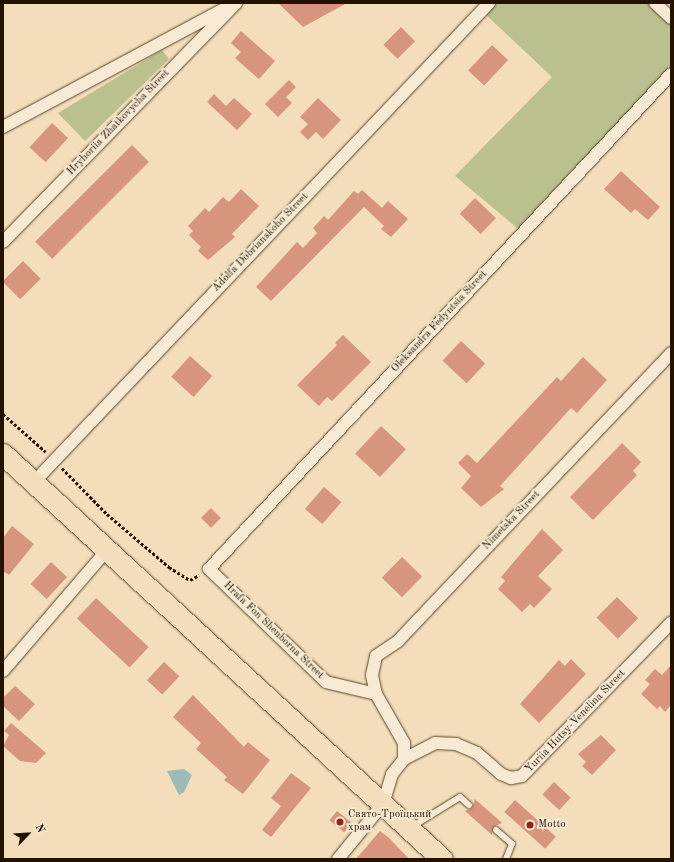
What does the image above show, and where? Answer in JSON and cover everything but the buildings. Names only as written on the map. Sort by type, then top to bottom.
[{"type":"highway","points":[[3,454],[442,859]]},
{"type":"street","points":[[3,127],[235,3]]},
{"type":"street","name":"Hryhoriia Zhatkovycha Street","points":[[3,242],[235,3]]},
{"type":"street","name":"Adolfa Dobrianskoho Street","points":[[34,482],[489,3]]},
{"type":"street","points":[[655,3],[671,18]]},
{"type":"street","name":"Oleksandra Fedyntsia Street","points":[[209,569],[671,74]]},
{"type":"street","name":"Nimetska Street","points":[[376,694],[373,665],[379,652],[398,641],[671,353]]},
{"type":"street","points":[[3,671],[107,550]]},
{"type":"street","name":"Hrafa Fon Shenborna Street","points":[[209,569],[326,682],[376,694]]},
{"type":"street","name":"Yuriia Hutsy-Venelina Street","points":[[404,758],[435,744],[456,744],[477,753],[501,774],[511,778],[522,776],[671,624]]},
{"type":"street","points":[[338,859],[383,804],[392,774],[404,758],[404,743],[376,694]]},
{"type":"lane","points":[[410,828],[460,797],[469,805]]},
{"type":"lane","points":[[496,830],[512,844],[506,859]]},
{"type":"path","points":[[3,414],[54,460],[107,514],[182,577],[190,580],[209,569]]},
{"type":"green space","points":[[489,3],[655,3],[671,18],[671,74],[523,233],[455,176],[552,77],[482,11]]},
{"type":"green space","points":[[162,50],[169,59],[85,141],[58,113]]},
{"type":"water","points":[[184,769],[192,775],[184,792],[179,795],[167,771]]},
{"type":"place","name":"Свято-Троїцький храм","points":[[340,822]]},
{"type":"place","name":"Motto","points":[[530,825]]}]
